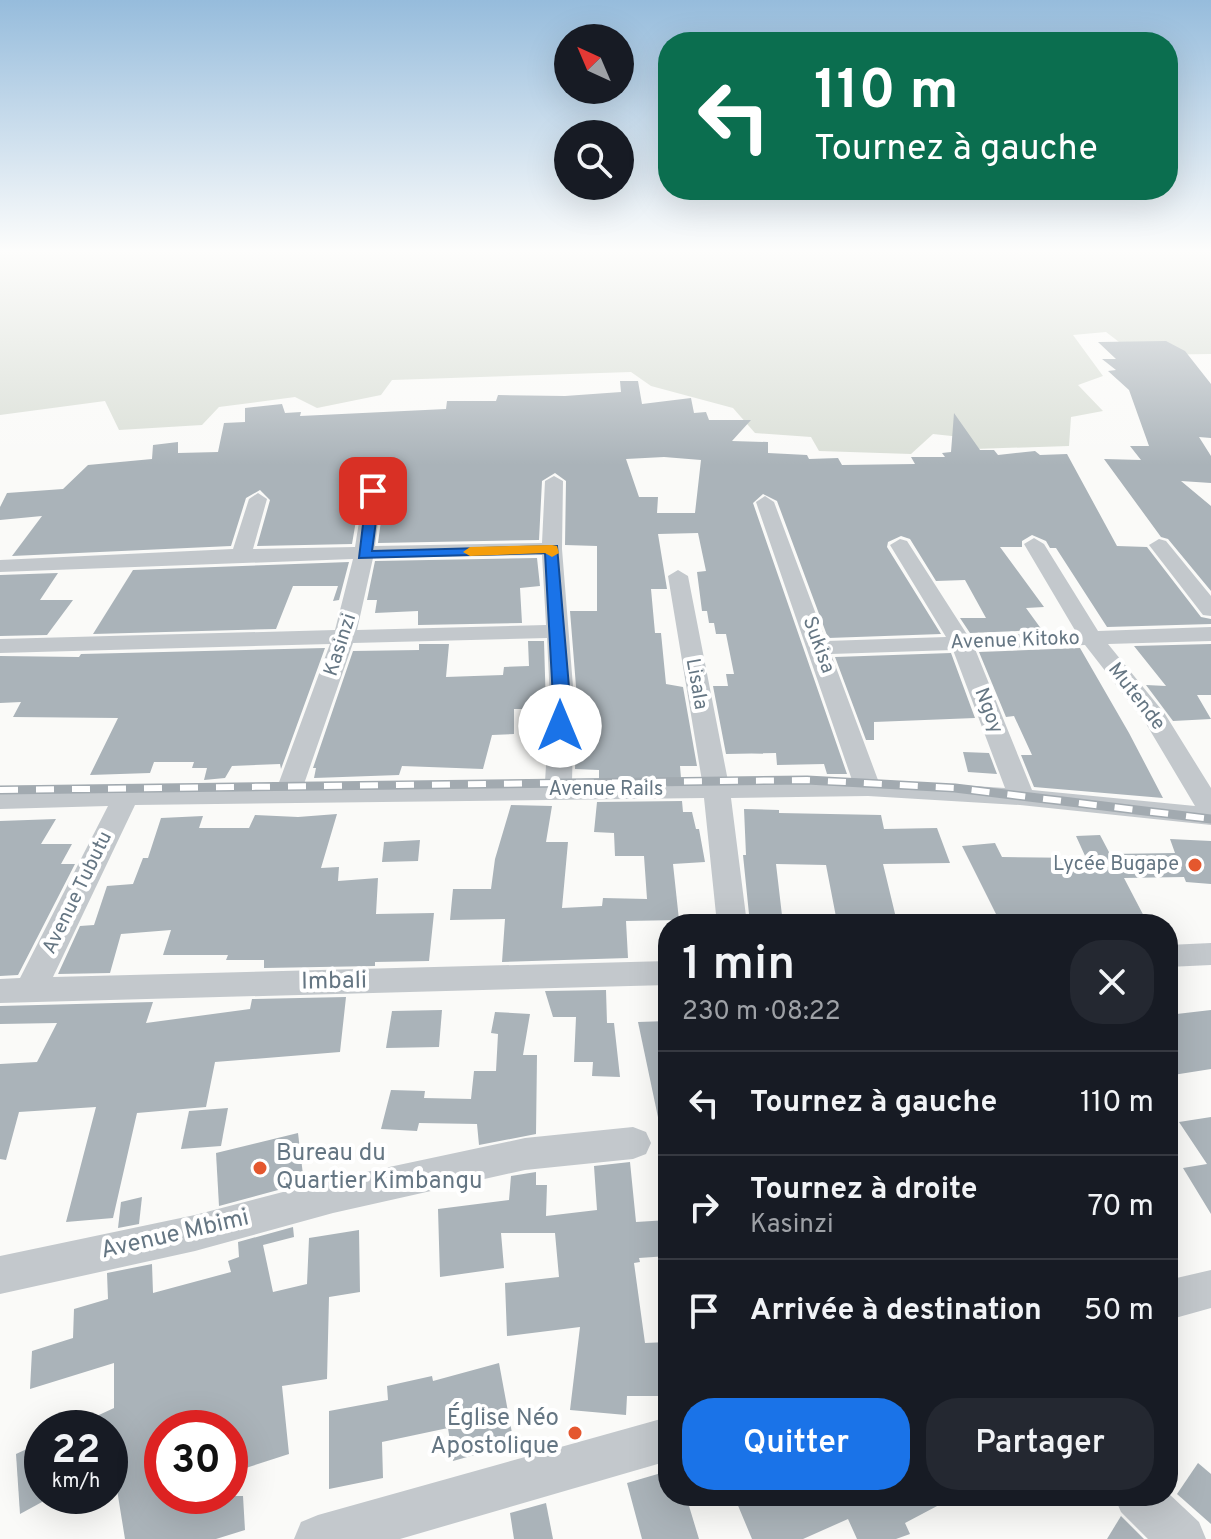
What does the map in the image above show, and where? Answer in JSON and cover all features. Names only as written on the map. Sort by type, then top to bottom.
[{"type":"street","points":[[554,481],[552,549],[562,699],[558,781],[561,790]]},
{"type":"street","name":"Kasinzi","points":[[288,793],[343,639],[364,555],[373,491]]},
{"type":"street","points":[[241,555],[258,499]]},
{"type":"street","name":"Sukisa","points":[[765,502],[868,788]]},
{"type":"street","name":"Mutende","points":[[1034,544],[1091,638],[1156,719],[1211,813]]},
{"type":"street","name":"Ngoy","points":[[900,545],[962,644],[1022,797]]},
{"type":"street","points":[[1159,545],[1211,610]]},
{"type":"street","points":[[0,566],[241,555],[552,549]]},
{"type":"street","name":"Lisala","points":[[678,576],[717,791],[731,914]]},
{"type":"street","points":[[0,646],[556,631]]},
{"type":"street","name":"Avenue Kitoko","points":[[820,648],[1211,634]]},
{"type":"street","name":"Avenue Rails","points":[[0,800],[288,793],[868,788],[1211,813]]},
{"type":"street","name":"Avenue Tubutu","points":[[15,990],[126,796]]},
{"type":"street","points":[[1178,956],[1211,954]]},
{"type":"street","name":"Imbali","points":[[15,990],[658,973]]},
{"type":"street","name":"Avenue Mbimi","points":[[0,1275],[195,1233],[333,1196],[525,1154],[633,1143]]},
{"type":"street","points":[[1178,1297],[1211,1289]]},
{"type":"street","points":[[318,1539],[658,1442]]},
{"type":"street","points":[[1147,1506],[1182,1539]]},
{"type":"shaded area","points":[[0,321],[1211,321],[1211,354],[1136,355],[1106,332],[1073,335],[1103,376],[1078,385],[1103,411],[1071,417],[1069,446],[974,449],[970,438],[933,434],[911,454],[819,451],[811,437],[755,433],[733,408],[651,386],[631,372],[392,380],[381,395],[317,408],[295,397],[219,407],[202,425],[119,430],[105,401],[0,415]]},
{"type":"building","points":[[1166,341],[1185,351],[1211,384],[1211,438],[1199,437],[1211,456],[1211,483],[1181,481],[1211,506],[1211,591],[1168,539],[1161,537],[1104,459],[1141,460],[1130,446],[1149,446],[1129,390],[1108,371],[1116,370],[1102,359],[1116,359],[1098,342]]},
{"type":"building","points":[[620,381],[638,381],[642,404],[691,398],[694,413],[706,412],[709,420],[751,420],[732,441],[768,442],[768,453],[807,455],[809,459],[838,458],[842,465],[915,464],[911,457],[945,457],[942,453],[951,452],[954,413],[980,450],[994,450],[998,455],[1035,451],[1040,455],[1067,454],[1117,546],[1147,547],[1201,617],[1211,619],[1211,624],[1107,627],[1056,548],[1050,548],[1046,541],[1032,535],[1022,541],[1022,547],[1000,547],[1044,607],[1026,608],[1042,630],[970,633],[960,618],[986,618],[965,580],[936,581],[910,539],[901,536],[888,542],[887,547],[941,634],[828,638],[777,501],[763,494],[753,503],[847,774],[827,774],[824,764],[777,765],[776,753],[726,754],[713,686],[728,686],[726,674],[734,674],[726,634],[716,634],[714,623],[709,623],[707,611],[702,611],[697,572],[706,571],[698,533],[658,534],[667,589],[651,589],[655,633],[661,633],[666,684],[683,687],[697,766],[680,766],[681,778],[599,779],[599,770],[575,769],[577,699],[570,611],[597,611],[597,546],[565,545],[566,481],[555,473],[542,481],[539,540],[378,543],[385,491],[374,483],[361,491],[352,544],[257,546],[270,500],[260,490],[246,498],[231,546],[12,556],[42,516],[0,520],[0,507],[7,493],[63,489],[88,465],[152,459],[153,445],[178,442],[178,453],[218,452],[224,423],[245,422],[245,408],[282,404],[285,413],[301,412],[300,416],[446,409],[447,401],[496,401],[498,395],[565,396],[621,392]],"holes":[[[664,457],[701,460],[695,513],[657,513],[658,497],[639,497],[626,459]]]},
{"type":"building","points":[[537,558],[540,586],[520,588],[522,623],[418,625],[418,611],[375,613],[377,600],[367,600],[375,561]]},
{"type":"building","points":[[349,562],[339,600],[333,601],[338,586],[293,586],[276,629],[93,634],[133,570]]},
{"type":"building","points":[[58,573],[40,600],[73,600],[47,635],[0,636],[0,575]]},
{"type":"building","points":[[528,641],[544,641],[546,709],[514,709],[514,734],[492,735],[483,769],[402,766],[399,775],[314,778],[316,768],[313,768],[353,651],[419,650],[419,644],[449,644],[446,677],[503,675],[504,667],[529,666]]},
{"type":"building","points":[[1211,644],[1211,695],[1197,695],[1211,719],[1173,721],[1146,685],[1166,686],[1134,646]]},
{"type":"building","points":[[325,648],[281,769],[280,764],[232,766],[225,778],[204,780],[207,768],[192,768],[194,762],[154,762],[150,773],[90,775],[118,718],[13,717],[21,702],[0,703],[0,656],[79,657],[81,654]]},
{"type":"building","points":[[1080,648],[1163,798],[1034,787],[1021,755],[1032,755],[1014,716],[1006,717],[979,652]]},
{"type":"building","points":[[951,653],[975,718],[874,722],[874,740],[866,740],[835,657]]},
{"type":"building","points":[[963,752],[989,753],[997,774],[968,772]]},
{"type":"building","points":[[682,801],[683,812],[692,812],[696,829],[699,829],[705,862],[673,864],[678,914],[658,914],[658,920],[626,921],[628,958],[502,962],[505,919],[450,920],[453,889],[491,889],[495,859],[511,805],[552,806],[546,842],[568,842],[562,908],[602,906],[603,898],[647,899],[644,856],[615,856],[614,833],[594,832],[597,802]]},
{"type":"building","points":[[744,809],[779,810],[779,813],[881,815],[884,829],[937,828],[950,863],[883,864],[895,914],[835,914],[826,865],[776,864],[782,914],[749,914],[743,855],[746,855]]},
{"type":"building","points":[[337,814],[321,868],[339,867],[338,881],[378,878],[376,914],[434,913],[429,961],[375,962],[375,966],[264,968],[264,960],[226,960],[228,955],[163,955],[171,930],[121,934],[110,973],[58,974],[80,926],[94,925],[107,886],[133,884],[143,858],[148,858],[161,818],[203,816],[199,828],[249,828],[255,815],[298,817]]},
{"type":"building","points":[[56,819],[41,844],[72,844],[61,864],[75,864],[18,975],[0,976],[0,821]]},
{"type":"building","points":[[1100,835],[1110,854],[1175,853],[1170,839],[1211,841],[1211,884],[1186,882],[1184,877],[1124,878],[1143,914],[996,914],[962,846],[995,843],[1002,857],[1086,858],[1076,836]]},
{"type":"building","points":[[420,840],[418,861],[382,862],[384,842]]},
{"type":"building","points":[[606,990],[607,1023],[614,1023],[620,1077],[592,1076],[593,1062],[574,1062],[576,1017],[553,1017],[545,991]]},
{"type":"building","points":[[346,997],[340,1052],[215,1062],[206,1107],[137,1113],[113,1218],[66,1222],[96,1107],[19,1112],[6,1160],[0,1159],[0,1064],[37,1062],[57,1023],[0,1024],[0,1006],[153,1002],[146,1023],[250,1009],[252,999]]},
{"type":"building","points":[[442,1010],[439,1047],[386,1048],[392,1011]]},
{"type":"building","points":[[1211,1010],[1211,1069],[1178,1074],[1178,1014]]},
{"type":"building","points":[[495,1012],[530,1014],[523,1055],[537,1055],[536,1134],[479,1145],[477,1124],[419,1123],[417,1131],[381,1129],[391,1090],[425,1091],[424,1098],[471,1099],[474,1071],[496,1071],[498,1034],[491,1033]]},
{"type":"building","points":[[658,1021],[658,1117],[638,1022]]},
{"type":"building","points":[[228,1108],[221,1146],[181,1149],[189,1111]]},
{"type":"building","points":[[1211,1117],[1211,1214],[1183,1168],[1207,1164],[1179,1122]]},
{"type":"building","name":"Bureau du Quartier Kimbangu","points":[[298,1133],[304,1183],[219,1206],[216,1153]]},
{"type":"building","points":[[630,1162],[636,1222],[658,1221],[658,1257],[639,1258],[640,1262],[634,1263],[645,1343],[658,1342],[658,1396],[627,1396],[626,1415],[570,1410],[580,1327],[507,1336],[505,1283],[559,1277],[555,1233],[501,1233],[504,1268],[440,1277],[438,1209],[509,1200],[511,1176],[536,1172],[536,1185],[547,1185],[546,1216],[597,1210],[594,1166]]},
{"type":"building","points":[[142,1197],[139,1224],[118,1228],[121,1202]]},
{"type":"building","points":[[293,1227],[294,1237],[263,1245],[273,1292],[307,1284],[309,1238],[359,1230],[360,1292],[329,1297],[327,1379],[282,1386],[289,1454],[248,1467],[248,1410],[144,1410],[144,1514],[244,1514],[245,1530],[216,1539],[125,1539],[121,1514],[128,1514],[128,1410],[110,1410],[114,1408],[114,1363],[30,1389],[32,1351],[73,1338],[74,1309],[108,1299],[107,1273],[152,1264],[153,1293],[231,1272],[228,1261],[239,1257],[238,1242]]},
{"type":"building","points":[[499,1363],[514,1444],[453,1461],[448,1428],[382,1442],[383,1478],[329,1489],[329,1411],[388,1400],[387,1386],[432,1376],[433,1381]]},
{"type":"building","points":[[24,1450],[24,1512],[20,1514],[16,1454]]},
{"type":"building","points":[[1198,1463],[1211,1474],[1211,1524],[1178,1495]]},
{"type":"building","points":[[658,1474],[658,1506],[689,1506],[699,1539],[642,1539],[627,1483]]},
{"type":"building","points":[[546,1503],[553,1539],[514,1539],[510,1513]]},
{"type":"building","points":[[738,1506],[937,1506],[905,1523],[910,1534],[896,1539],[857,1539],[848,1519],[803,1539],[752,1539]]},
{"type":"building","points":[[1121,1516],[1144,1539],[1107,1539]]},
{"type":"railway","points":[[0,790],[807,780],[955,788],[1211,819]]},
{"type":"slow traffic","points":[[470,552],[552,549],[552,553]]},
{"type":"place","name":"Lycée Bugape","points":[[1195,865]]},
{"type":"place","name":"Bureau du Quartier Kimbangu","points":[[260,1168]]},
{"type":"place","name":"Église Néo Apostolique","points":[[575,1433]]},
{"type":"route","points":[[373,491],[364,555],[552,549],[562,699],[560,726]]}]
